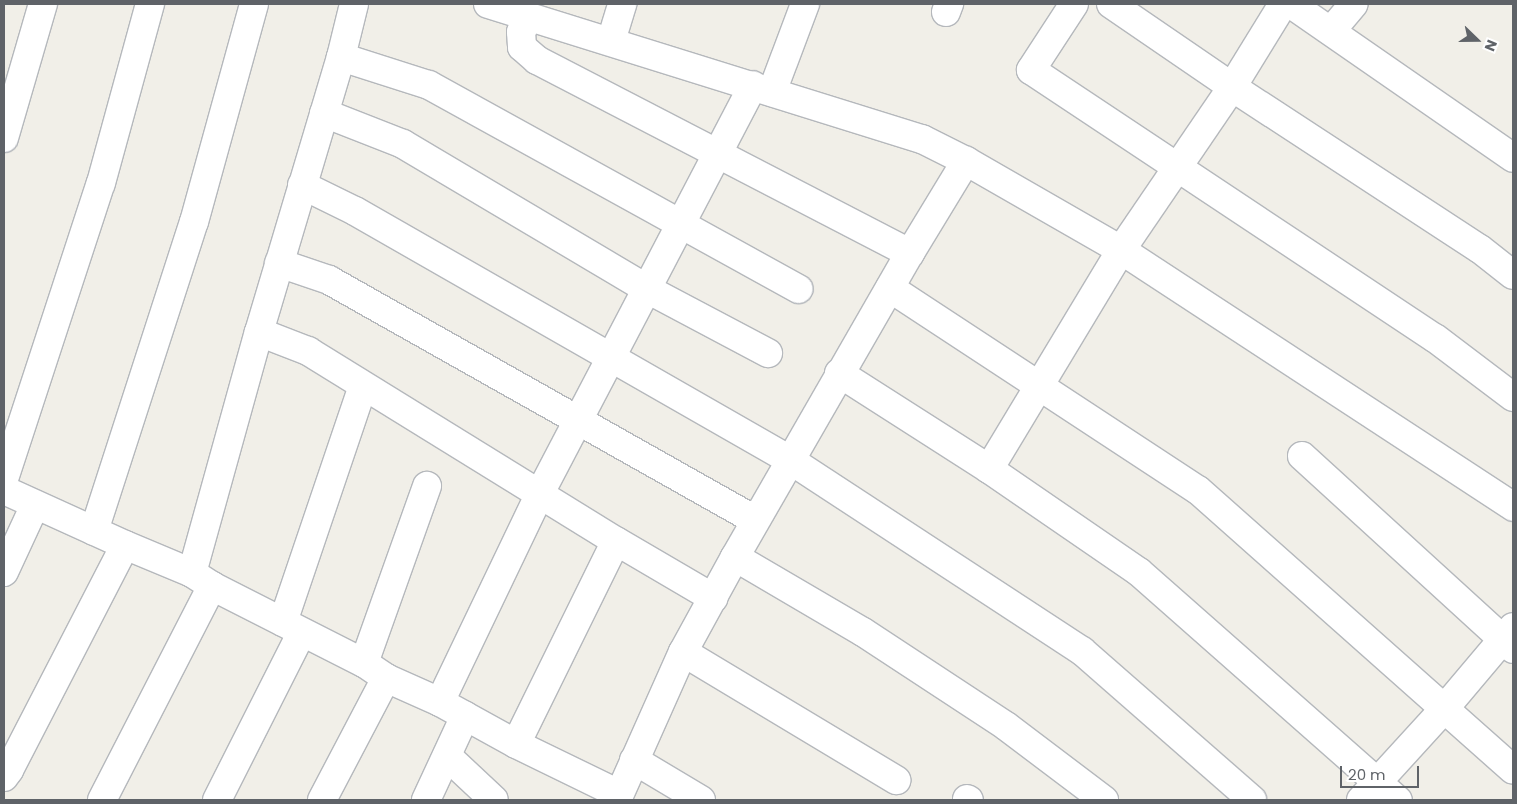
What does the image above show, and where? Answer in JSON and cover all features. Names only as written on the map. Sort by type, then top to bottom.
[{"type":"street","points":[[4,138],[43,4]]},
{"type":"street","points":[[4,479],[101,183],[150,4]]},
{"type":"street","points":[[94,531],[194,222],[254,4]]},
{"type":"street","points":[[102,800],[202,579],[259,332],[341,57],[354,4]]},
{"type":"street","points":[[488,4],[922,139],[966,161],[1121,250],[1513,507]]},
{"type":"street","points":[[611,42],[622,4]]},
{"type":"street","points":[[440,702],[540,493],[717,154],[762,88],[805,4]]},
{"type":"street","points":[[1074,4],[1031,70],[1176,168],[1435,338],[1513,397]]},
{"type":"street","points":[[1111,4],[1232,87],[1480,249],[1513,275]]},
{"type":"street","points":[[989,469],[1121,250],[1232,87],[1283,4]]},
{"type":"street","points":[[1291,4],[1513,158]]},
{"type":"street","points":[[1331,31],[1354,4]]},
{"type":"street","points":[[529,16],[521,32],[522,47],[537,60],[910,253]]},
{"type":"street","points":[[341,57],[429,84],[798,289]]},
{"type":"street","points":[[324,113],[403,144],[647,289],[768,353]]},
{"type":"street","points":[[4,490],[202,579],[375,671],[440,702],[618,797],[683,652],[755,520],[839,373],[966,161]]},
{"type":"street","points":[[302,185],[355,211],[790,460],[1082,651],[1252,800]]},
{"type":"street","points":[[279,263],[329,280],[755,520]]},
{"type":"street","points":[[890,288],[1039,388],[1198,490],[1513,770]]},
{"type":"street","points":[[259,332],[308,351],[616,541],[713,598]]},
{"type":"street","points":[[839,373],[989,469],[1139,572],[1369,791],[1398,800]]},
{"type":"street","points":[[217,800],[292,627],[363,386]]},
{"type":"street","points":[[1302,456],[1510,638],[1369,791]]},
{"type":"street","points":[[322,800],[375,671],[427,486]]},
{"type":"street","points":[[4,572],[35,505]]},
{"type":"street","points":[[516,744],[616,541]]},
{"type":"street","points":[[4,777],[10,770],[125,546]]},
{"type":"street","points":[[735,557],[863,632],[1006,726],[1104,800]]},
{"type":"street","points":[[683,652],[896,780]]},
{"type":"street","points":[[426,800],[466,716]]},
{"type":"street","points":[[447,756],[494,800]]},
{"type":"street","points":[[634,760],[701,800]]}]
